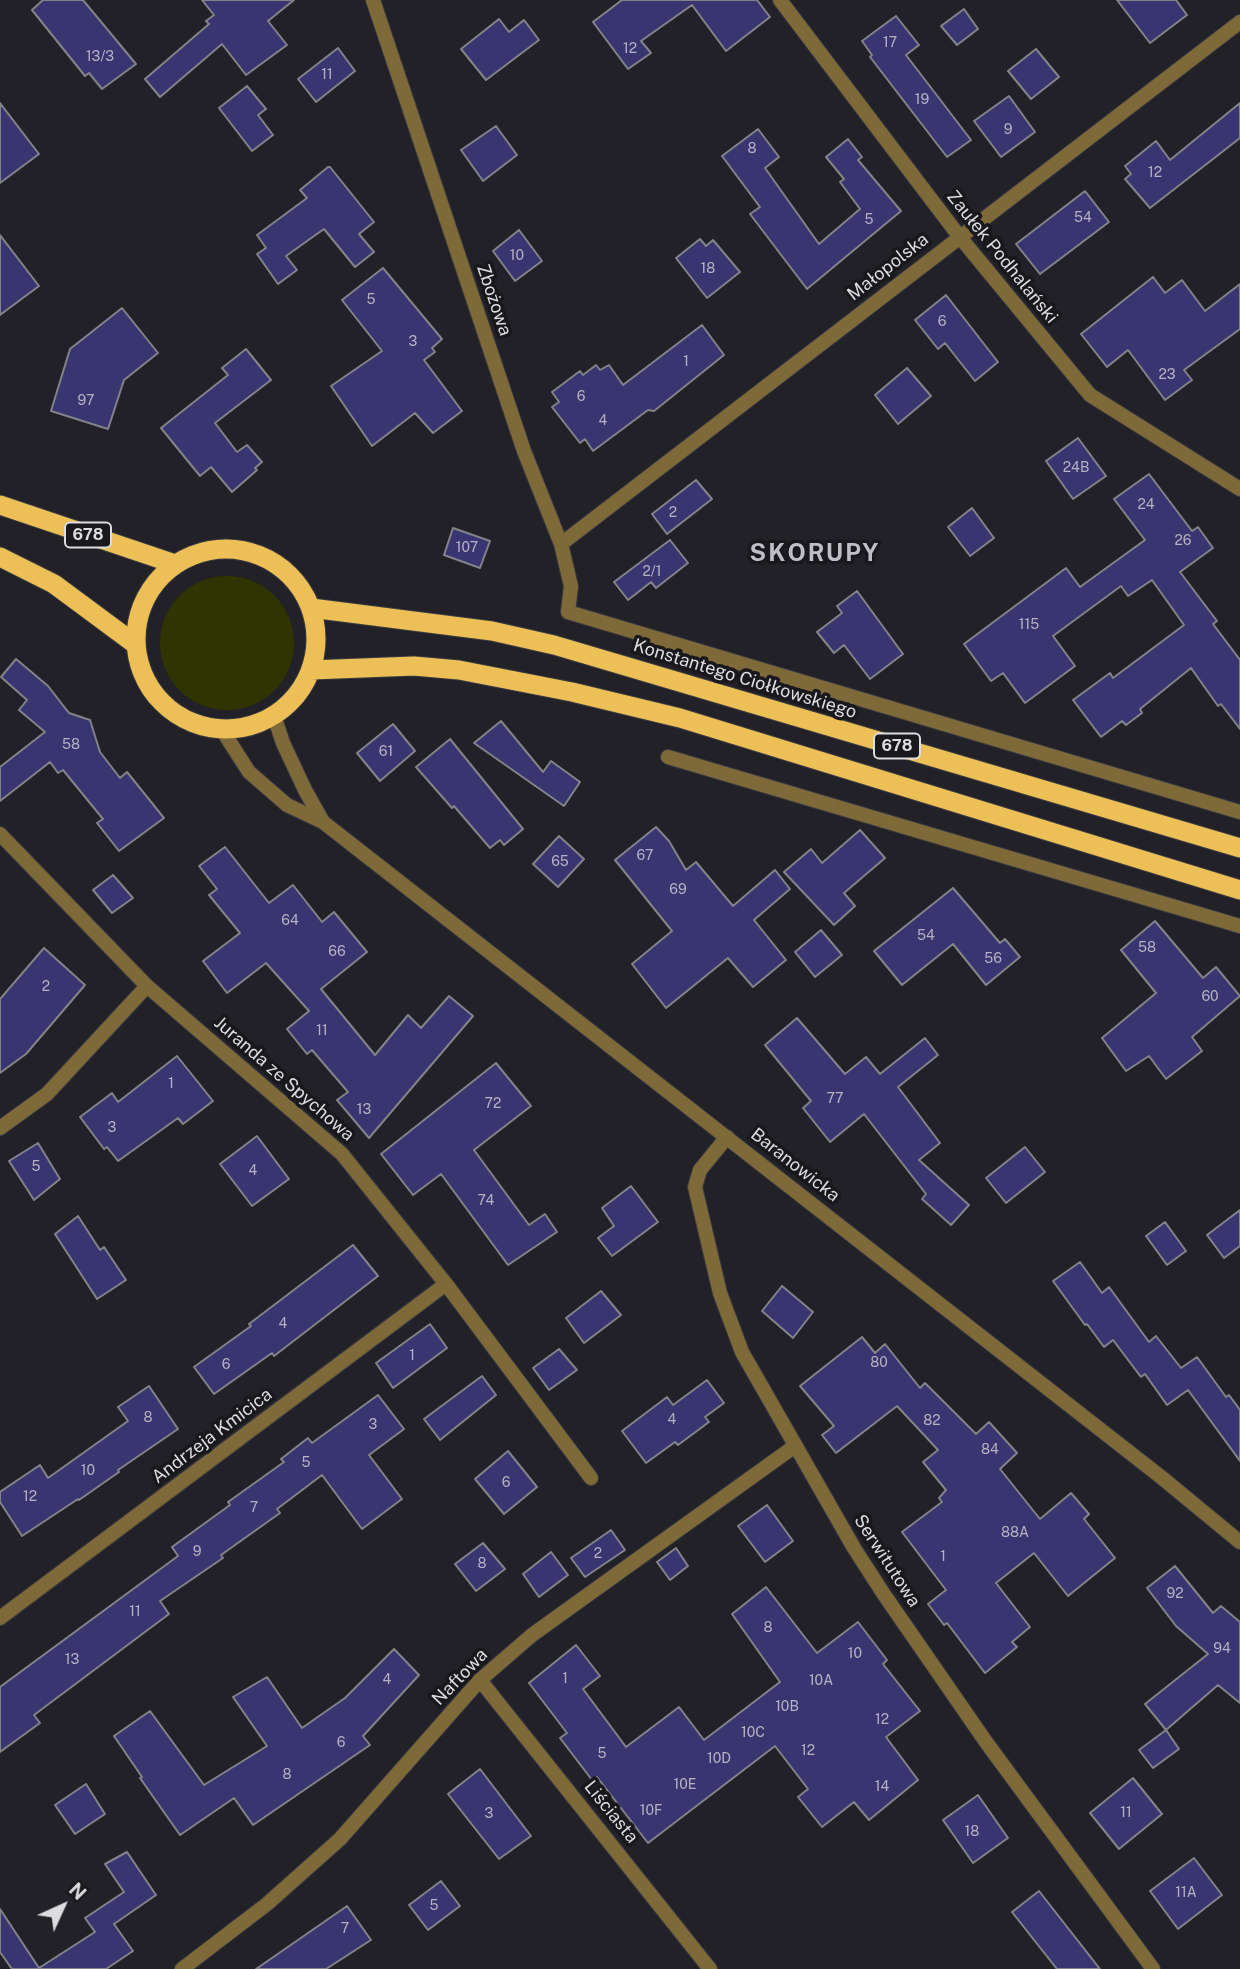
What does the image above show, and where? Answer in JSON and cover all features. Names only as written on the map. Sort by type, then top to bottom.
[{"type":"highway","name":"678","points":[[0,505],[175,564]]},
{"type":"highway","points":[[223,548],[260,555],[276,564],[297,583],[311,608],[316,629],[316,650],[311,670],[302,688],[290,704],[274,716],[249,727],[222,730],[195,725],[172,712],[153,693],[141,670],[135,644],[139,613],[153,586],[175,564],[198,553],[223,548]]},
{"type":"highway","points":[[0,557],[54,584],[135,644]]},
{"type":"highway","name":"Konstantego Ciołkowskiego","points":[[311,608],[492,631],[554,645],[1240,848]]},
{"type":"highway","name":"678","points":[[311,670],[414,666],[459,670],[572,692],[680,718],[1240,890]]},
{"type":"street","name":"Zbożowa","points":[[373,0],[524,451],[561,544],[571,586],[568,612],[1240,812]]},
{"type":"street","name":"Zaułek Podhalański","points":[[780,0],[959,236],[1090,395],[1240,489]]},
{"type":"street","name":"Małopolska","points":[[561,544],[1240,22]]},
{"type":"street","name":"Baranowicka","points":[[274,716],[304,790],[323,822]]},
{"type":"street","name":"Baranowicka","points":[[222,730],[249,772],[287,805],[323,822],[1150,1468],[1240,1542]]},
{"type":"street","points":[[668,757],[1240,926]]},
{"type":"street","name":"Juranda ze Spychowa","points":[[0,834],[147,986],[342,1154],[446,1284],[590,1478]]},
{"type":"street","points":[[0,1128],[47,1094],[147,986]]},
{"type":"street","name":"Serwitutowa","points":[[727,1137],[700,1170],[695,1187],[720,1293],[742,1352],[854,1548],[928,1660],[1153,1969]]},
{"type":"street","name":"Andrzeja Kmicica","points":[[0,1618],[446,1284]]},
{"type":"street","name":"Naftowa","points":[[182,1969],[267,1904],[340,1839],[480,1680],[532,1635],[795,1446]]},
{"type":"street","name":"Liściasta","points":[[480,1680],[710,1969]]},
{"type":"green space","points":[[227,576],[252,582],[274,596],[288,618],[294,643],[288,668],[274,690],[252,704],[227,710],[202,704],[180,690],[166,668],[160,643],[166,618],[180,596],[202,582]]},
{"type":"building","points":[[43,0],[83,0],[136,64],[102,89],[89,73],[85,76],[32,10]]},
{"type":"building","points":[[202,0],[294,0],[268,21],[287,45],[246,75],[222,44],[160,97],[145,79],[209,24],[206,21],[214,15]]},
{"type":"building","points":[[622,0],[757,0],[770,17],[726,51],[692,5],[641,41],[651,53],[628,69],[593,22]]},
{"type":"building","points":[[1117,0],[1176,0],[1187,15],[1150,43]]},
{"type":"building","points":[[964,9],[978,29],[957,45],[941,26]]},
{"type":"building","points":[[896,16],[919,45],[906,55],[971,140],[947,157],[870,57],[872,55],[862,41]]},
{"type":"building","points":[[499,19],[509,32],[524,20],[539,40],[486,80],[461,49]]},
{"type":"building","points":[[338,48],[355,71],[316,102],[298,79]]},
{"type":"building","points":[[1036,49],[1059,77],[1031,99],[1008,71]]},
{"type":"building","points":[[247,86],[266,109],[258,115],[273,135],[252,151],[219,108]]},
{"type":"building","points":[[1009,96],[1035,132],[1001,157],[974,121]]},
{"type":"building","points":[[0,103],[39,154],[0,183]]},
{"type":"building","points":[[1240,103],[1240,138],[1150,208],[1125,179],[1131,174],[1125,166],[1156,141],[1170,160]]},
{"type":"building","points":[[496,126],[517,155],[483,181],[461,150]]},
{"type":"building","points":[[758,129],[779,157],[765,168],[819,244],[860,209],[840,182],[844,179],[826,157],[848,139],[862,157],[858,160],[901,211],[807,289],[750,214],[760,207],[722,156]]},
{"type":"building","points":[[328,167],[374,222],[359,234],[374,252],[355,267],[324,229],[286,256],[297,270],[278,284],[257,254],[266,248],[257,235],[307,198],[300,190]]},
{"type":"building","points":[[1085,191],[1109,222],[1040,274],[1016,244]]},
{"type":"building","points":[[519,230],[542,261],[515,281],[493,251]]},
{"type":"building","points":[[0,235],[39,286],[0,315]]},
{"type":"building","points":[[700,239],[706,246],[713,240],[740,272],[707,298],[676,258]]},
{"type":"building","points":[[383,268],[442,339],[432,348],[435,352],[424,360],[462,411],[433,433],[415,413],[372,446],[331,386],[382,351],[342,300]]},
{"type":"building","points":[[1153,277],[1165,293],[1182,280],[1205,311],[1240,284],[1240,329],[1184,370],[1192,380],[1165,400],[1128,350],[1107,367],[1081,334]]},
{"type":"building","points":[[946,295],[998,362],[975,381],[945,343],[938,349],[915,320]]},
{"type":"building","points":[[122,308],[158,353],[124,380],[108,429],[51,411],[70,349]]},
{"type":"building","points":[[702,325],[724,355],[654,411],[648,410],[593,451],[585,439],[580,443],[552,407],[559,402],[552,392],[580,371],[583,375],[596,365],[600,370],[609,365],[623,385]]},
{"type":"building","points":[[246,349],[271,380],[215,423],[237,452],[247,445],[262,462],[255,468],[257,470],[232,492],[211,467],[200,476],[161,428],[228,375],[222,368]]},
{"type":"building","points":[[907,368],[931,396],[898,424],[875,395]]},
{"type":"building","points":[[1078,438],[1106,476],[1073,499],[1046,461]]},
{"type":"building","points":[[1149,474],[1192,531],[1198,527],[1213,548],[1180,572],[1217,621],[1213,624],[1240,660],[1240,729],[1221,704],[1218,706],[1191,668],[1140,709],[1142,713],[1126,725],[1122,721],[1101,737],[1073,700],[1110,673],[1113,678],[1184,625],[1152,580],[1128,596],[1121,586],[1053,636],[1075,666],[1025,703],[1003,673],[991,681],[964,644],[1066,568],[1080,587],[1145,540],[1114,499]]},
{"type":"building","points":[[696,480],[712,499],[667,534],[652,514]]},
{"type":"building","points":[[972,508],[994,538],[970,556],[948,527]]},
{"type":"building","points":[[453,528],[490,541],[480,568],[444,555]]},
{"type":"building","points":[[670,540],[688,563],[656,588],[651,582],[628,600],[614,582]]},
{"type":"building","points":[[857,591],[903,654],[870,679],[844,645],[834,653],[817,632],[842,613],[837,606]]},
{"type":"building","points":[[16,659],[48,686],[69,713],[90,720],[100,752],[120,778],[127,772],[164,818],[119,851],[97,823],[103,819],[63,770],[58,773],[50,762],[0,801],[0,767],[45,732],[19,710],[27,700],[1,677]]},
{"type":"building","points":[[501,721],[543,772],[551,761],[580,782],[564,806],[474,743]]},
{"type":"building","points":[[393,724],[415,751],[380,781],[357,753]]},
{"type":"building","points":[[450,739],[523,829],[504,845],[500,840],[490,848],[416,767]]},
{"type":"building","points":[[656,827],[669,841],[686,870],[696,862],[733,906],[775,870],[790,889],[754,920],[786,960],[753,987],[728,958],[666,1008],[632,964],[672,931],[615,860]]},
{"type":"building","points":[[860,830],[885,858],[844,893],[855,906],[834,925],[784,872],[811,849],[822,863]]},
{"type":"building","points":[[559,836],[584,859],[558,887],[533,864]]},
{"type":"building","points":[[225,847],[269,903],[293,885],[322,922],[334,912],[367,952],[321,989],[375,1055],[408,1015],[421,1028],[449,996],[473,1016],[369,1138],[337,1100],[348,1092],[312,1050],[307,1054],[287,1029],[309,1011],[266,963],[227,993],[203,961],[240,933],[209,895],[217,889],[199,866]]},
{"type":"building","points":[[113,875],[133,898],[112,913],[93,890]]},
{"type":"building","points":[[953,888],[1000,943],[1005,939],[1020,957],[986,985],[953,944],[902,985],[874,951]]},
{"type":"building","points":[[1155,921],[1203,978],[1216,967],[1240,996],[1192,1037],[1202,1051],[1166,1079],[1149,1056],[1126,1071],[1102,1038],[1156,993],[1121,950]]},
{"type":"building","points":[[821,930],[842,955],[815,977],[795,952]]},
{"type":"building","points":[[44,948],[85,985],[26,1054],[0,1073],[0,999]]},
{"type":"building","points":[[797,1018],[845,1074],[866,1057],[880,1074],[925,1038],[938,1055],[898,1087],[940,1143],[919,1160],[969,1205],[951,1225],[922,1199],[926,1194],[864,1114],[830,1142],[803,1108],[811,1101],[765,1045]]},
{"type":"building","points":[[177,1056],[213,1101],[183,1124],[178,1118],[118,1161],[107,1147],[104,1149],[80,1117],[112,1093],[118,1102]]},
{"type":"building","points":[[496,1063],[531,1106],[474,1150],[529,1225],[545,1214],[557,1232],[508,1265],[441,1174],[413,1195],[381,1154]]},
{"type":"building","points":[[257,1136],[289,1179],[252,1206],[220,1164]]},
{"type":"building","points":[[38,1143],[60,1179],[34,1200],[9,1161]]},
{"type":"building","points":[[1025,1147],[1045,1172],[1006,1203],[986,1178]]},
{"type":"building","points":[[631,1186],[658,1222],[612,1256],[598,1238],[614,1226],[602,1208]]},
{"type":"building","points":[[1240,1210],[1240,1246],[1224,1258],[1207,1235]]},
{"type":"building","points":[[78,1216],[100,1250],[104,1247],[126,1280],[97,1299],[55,1234]]},
{"type":"building","points":[[1165,1222],[1186,1251],[1167,1265],[1146,1236]]},
{"type":"building","points":[[353,1245],[378,1276],[274,1356],[272,1353],[214,1394],[194,1367],[251,1326],[249,1324]]},
{"type":"building","points":[[1080,1262],[1102,1293],[1109,1287],[1149,1342],[1156,1336],[1181,1368],[1197,1357],[1226,1397],[1229,1395],[1240,1410],[1240,1461],[1188,1390],[1167,1405],[1145,1374],[1141,1377],[1113,1340],[1104,1347],[1087,1324],[1085,1325],[1053,1281]]},
{"type":"building","points":[[782,1286],[813,1312],[793,1338],[762,1311]]},
{"type":"building","points":[[601,1291],[621,1315],[584,1343],[566,1318]]},
{"type":"building","points":[[430,1324],[447,1348],[393,1388],[376,1363]]},
{"type":"building","points":[[862,1337],[875,1353],[885,1344],[920,1388],[925,1383],[976,1434],[989,1422],[1017,1453],[1000,1469],[1040,1519],[1071,1493],[1089,1514],[1084,1519],[1115,1558],[1068,1596],[1034,1553],[996,1583],[1030,1627],[1012,1642],[1017,1647],[985,1673],[947,1623],[944,1625],[928,1604],[946,1590],[902,1532],[942,1502],[939,1498],[946,1490],[923,1462],[938,1450],[897,1406],[836,1453],[822,1435],[834,1426],[800,1386]]},
{"type":"building","points":[[559,1349],[577,1370],[549,1390],[533,1368]]},
{"type":"building","points":[[482,1376],[496,1395],[440,1440],[424,1419]]},
{"type":"building","points":[[707,1380],[724,1403],[705,1417],[709,1422],[678,1445],[675,1442],[646,1463],[622,1431],[667,1397],[673,1405]]},
{"type":"building","points":[[149,1386],[178,1429],[79,1500],[22,1536],[0,1502],[0,1492],[40,1465],[48,1478],[128,1421],[118,1407]]},
{"type":"building","points":[[378,1395],[404,1429],[369,1455],[402,1499],[362,1529],[322,1475],[277,1509],[280,1513],[221,1555],[223,1558],[160,1601],[169,1614],[34,1715],[40,1723],[0,1752],[0,1687],[178,1556],[172,1547],[284,1462],[281,1459],[308,1438],[312,1443]]},
{"type":"building","points":[[508,1451],[537,1487],[504,1514],[475,1479]]},
{"type":"building","points":[[767,1505],[793,1541],[765,1562],[738,1526]]},
{"type":"building","points":[[611,1530],[625,1550],[585,1577],[571,1558]]},
{"type":"building","points":[[483,1543],[505,1569],[476,1591],[455,1564]]},
{"type":"building","points":[[676,1548],[688,1566],[670,1580],[657,1562]]},
{"type":"building","points":[[551,1552],[568,1575],[539,1597],[523,1574]]},
{"type":"building","points":[[1175,1566],[1213,1613],[1221,1606],[1240,1622],[1240,1703],[1218,1685],[1166,1730],[1145,1704],[1208,1654],[1176,1626],[1147,1588]]},
{"type":"building","points":[[766,1587],[817,1653],[858,1622],[887,1660],[883,1664],[920,1711],[886,1737],[918,1780],[869,1820],[854,1802],[822,1827],[798,1797],[808,1789],[775,1746],[648,1843],[597,1777],[592,1780],[560,1738],[567,1733],[529,1683],[576,1645],[600,1676],[583,1689],[626,1747],[679,1707],[704,1740],[780,1682],[732,1614]]},
{"type":"building","points":[[394,1649],[419,1675],[363,1736],[370,1745],[253,1825],[234,1798],[180,1835],[114,1736],[150,1711],[204,1785],[267,1746],[233,1697],[267,1677],[302,1728],[345,1698]]},
{"type":"building","points":[[1166,1730],[1179,1749],[1153,1768],[1139,1750]]},
{"type":"building","points":[[480,1769],[531,1836],[499,1859],[448,1794]]},
{"type":"building","points":[[1133,1778],[1162,1814],[1119,1849],[1090,1813]]},
{"type":"building","points":[[86,1784],[105,1814],[75,1834],[55,1805]]},
{"type":"building","points":[[978,1795],[1008,1838],[973,1863],[943,1820]]},
{"type":"building","points":[[127,1852],[156,1895],[114,1924],[133,1951],[106,1969],[12,1969],[0,1952],[0,1909],[39,1968],[95,1932],[85,1918],[124,1892],[105,1864]]},
{"type":"building","points":[[1194,1858],[1222,1895],[1178,1929],[1150,1891]]},
{"type":"building","points":[[441,1881],[460,1906],[428,1930],[409,1905]]},
{"type":"building","points":[[1039,1891],[1100,1969],[1057,1969],[1012,1912]]},
{"type":"building","points":[[347,1906],[371,1940],[326,1969],[256,1969]]},
{"type":"district","name":"SKORUPY","points":[[815,554]]}]
